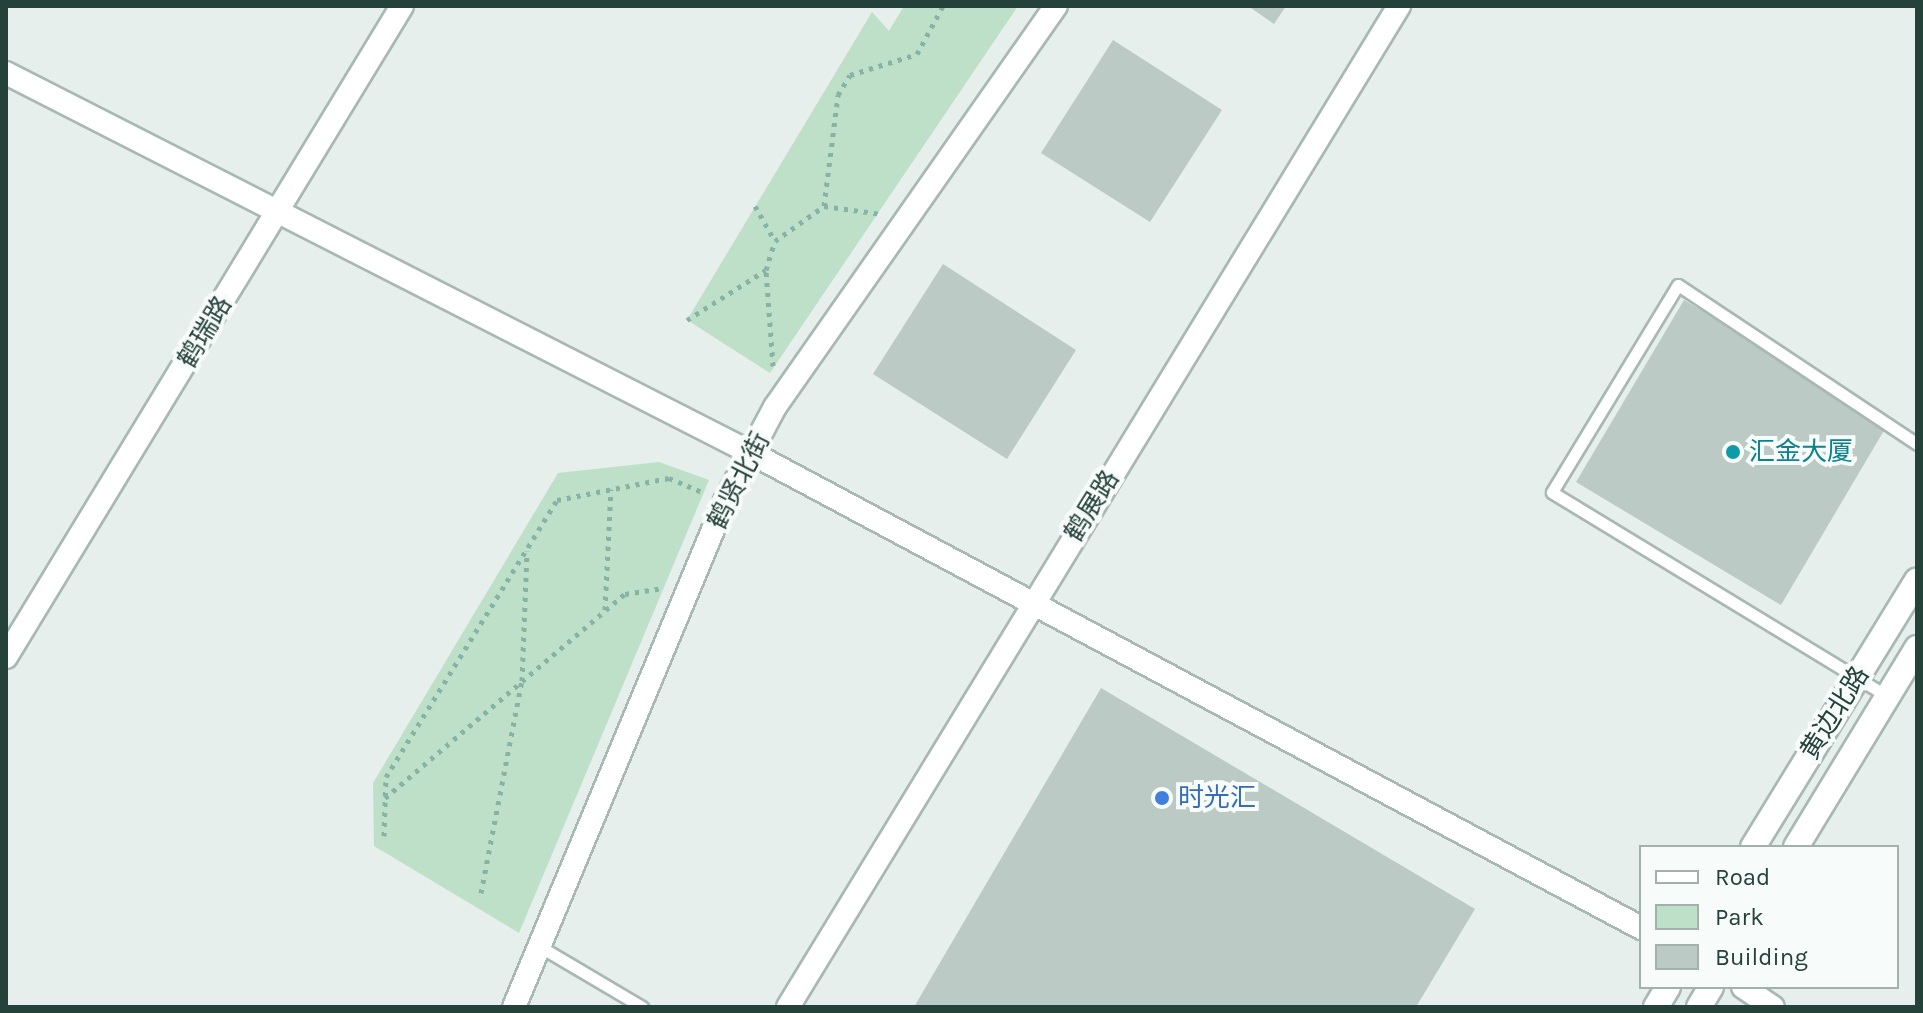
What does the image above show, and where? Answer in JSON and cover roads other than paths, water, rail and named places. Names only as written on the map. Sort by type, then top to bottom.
[{"type":"street","name":"鹤瑞路","points":[[6,657],[402,6]]},
{"type":"street","name":"鹤贤北街","points":[[514,1007],[725,501],[753,454],[775,407],[904,218],[1056,6]]},
{"type":"street","name":"鹤展路","points":[[788,1007],[1399,6]]},
{"type":"street","points":[[6,73],[753,454],[1031,606],[1639,927]]},
{"type":"street","name":"黄边北路","points":[[1754,845],[1917,580]]},
{"type":"street","name":"黄边北路","points":[[1797,845],[1917,648]]},
{"type":"street","points":[[1656,1007],[1667,989]]},
{"type":"street","points":[[1699,1007],[1710,989]]},
{"type":"street","points":[[1746,989],[1773,1007]]},
{"type":"lane","points":[[1888,696],[1552,492],[1678,285],[1917,444]]},
{"type":"lane","points":[[539,946],[642,1007]]},
{"type":"place","name":"汇金大厦","points":[[1733,452]]},
{"type":"place","name":"时光汇","points":[[1162,798]]}]
